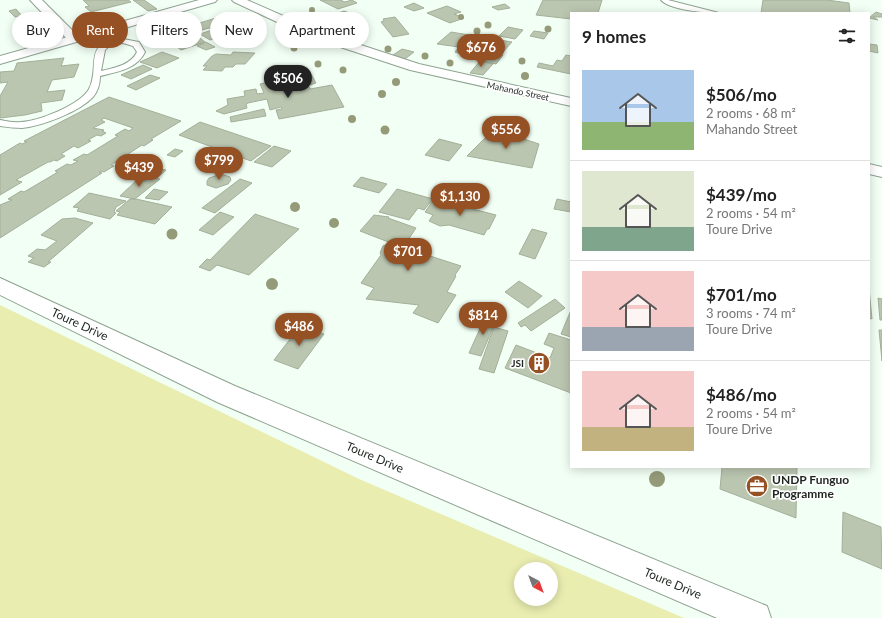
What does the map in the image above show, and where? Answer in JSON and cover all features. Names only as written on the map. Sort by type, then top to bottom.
[{"type":"street","points":[[36,0],[72,36]]},
{"type":"street","points":[[128,23],[211,0]]},
{"type":"street","name":"Mahando Street","points":[[238,0],[311,33],[415,67],[570,102]]},
{"type":"street","points":[[0,60],[72,39]]},
{"type":"street","points":[[870,169],[882,172]]},
{"type":"street","name":"Toure Drive","points":[[0,286],[226,394],[755,618]]},
{"type":"lane","points":[[664,0],[668,3],[711,12]]},
{"type":"lane","points":[[0,123],[21,125],[42,120],[86,99],[94,90],[96,75],[101,49],[106,45],[119,41],[129,42],[136,45],[141,52],[140,57],[131,63],[96,75]]},
{"type":"green space","points":[[0,305],[359,479],[553,562],[514,562],[514,606],[558,606],[558,564],[684,618],[0,618]]},
{"type":"building","points":[[83,0],[128,0],[131,2],[91,12],[85,7],[89,6]]},
{"type":"building","points":[[133,0],[144,0],[157,9],[148,11]]},
{"type":"building","points":[[320,0],[340,0],[345,2],[352,0],[357,3],[338,9]]},
{"type":"building","points":[[543,0],[602,0],[598,12],[570,12],[570,19],[536,15]]},
{"type":"building","points":[[763,0],[827,0],[849,3],[850,12],[761,12]]},
{"type":"building","points":[[414,3],[424,8],[414,11],[404,7]]},
{"type":"building","points":[[505,4],[510,8],[498,10],[492,7]]},
{"type":"building","points":[[447,6],[461,12],[454,14],[464,18],[450,23],[427,13]]},
{"type":"building","points":[[16,9],[19,12],[12,12],[12,14],[9,11]]},
{"type":"building","points":[[876,12],[882,14],[882,17],[873,17],[878,20],[870,17]]},
{"type":"building","points":[[395,17],[409,34],[393,37],[381,22],[384,21],[383,19]]},
{"type":"building","points":[[210,20],[210,29],[202,30],[202,22]]},
{"type":"building","points":[[508,27],[523,30],[515,39],[499,36]]},
{"type":"building","points":[[210,31],[210,40],[202,35],[202,33]]},
{"type":"building","points":[[534,31],[548,33],[544,39],[530,36]]},
{"type":"building","points":[[451,32],[512,42],[501,54],[503,55],[496,64],[473,59],[475,54],[474,51],[471,50],[466,53],[458,53],[455,52],[459,47],[437,44]]},
{"type":"building","points":[[206,42],[210,44],[210,48],[212,48],[206,50],[202,48],[202,44]]},
{"type":"building","points":[[870,44],[877,45],[878,53],[870,51]]},
{"type":"building","points":[[402,49],[414,52],[405,59],[393,55]]},
{"type":"building","points":[[162,52],[179,58],[157,68],[140,62]]},
{"type":"building","points":[[233,52],[255,53],[245,64],[236,64],[233,67],[225,67],[222,71],[203,70],[207,66],[203,66],[212,56],[216,54],[231,55]]},
{"type":"building","points":[[566,55],[570,56],[570,74],[537,67],[539,63],[553,66],[557,60],[562,61]]},
{"type":"building","points":[[64,58],[61,66],[79,64],[74,77],[52,80],[47,92],[65,90],[62,100],[41,103],[42,111],[0,118],[0,96],[8,82],[0,83],[0,72],[14,71],[17,63]]},
{"type":"building","points":[[480,61],[493,64],[483,75],[470,73]]},
{"type":"building","points":[[143,65],[152,69],[131,79],[121,75]]},
{"type":"building","points":[[311,74],[316,83],[310,85],[309,83],[306,83],[303,75]]},
{"type":"building","points":[[150,75],[160,78],[136,90],[127,86]]},
{"type":"building","points":[[290,77],[293,84],[281,87],[283,90],[308,85],[310,89],[332,85],[344,107],[279,119],[276,110],[282,109],[281,107],[270,110],[267,99],[248,103],[246,104],[247,108],[224,114],[216,111],[228,105],[227,99],[245,96],[244,91],[256,89],[257,94],[264,93],[260,84]]},
{"type":"building","points":[[109,97],[181,121],[151,139],[153,140],[144,146],[142,145],[111,165],[114,166],[104,172],[99,172],[102,173],[0,238],[0,205],[12,200],[8,199],[21,191],[24,192],[58,172],[55,171],[67,164],[71,165],[78,161],[73,160],[84,154],[87,155],[118,136],[115,135],[125,129],[129,131],[133,128],[104,118],[101,120],[105,122],[93,128],[104,130],[102,131],[106,133],[101,136],[97,135],[88,140],[91,141],[78,148],[74,146],[61,154],[65,156],[57,161],[54,160],[48,162],[16,180],[22,182],[0,195],[0,155],[20,143],[22,144],[27,142],[24,141]]},
{"type":"building","points":[[264,109],[266,116],[231,122],[230,117]]},
{"type":"building","points":[[200,122],[271,146],[251,161],[179,135]]},
{"type":"building","points":[[494,129],[539,144],[532,168],[467,156]]},
{"type":"building","points":[[439,139],[462,145],[449,161],[425,155]]},
{"type":"building","points":[[274,146],[291,151],[272,167],[254,162]]},
{"type":"building","points":[[175,149],[183,151],[175,157],[167,155]]},
{"type":"building","points":[[142,166],[166,170],[157,178],[149,177],[144,181],[137,180],[141,176],[132,174]]},
{"type":"building","points":[[221,174],[230,177],[231,180],[228,184],[216,188],[207,185],[209,178]]},
{"type":"building","points":[[149,177],[160,179],[135,199],[120,196],[137,180],[145,181]]},
{"type":"building","points":[[361,177],[387,184],[379,193],[353,186]]},
{"type":"building","points":[[240,179],[252,183],[215,213],[202,208]]},
{"type":"building","points":[[154,189],[168,192],[159,200],[145,198]]},
{"type":"building","points":[[397,189],[433,199],[424,210],[418,208],[409,220],[379,212]]},
{"type":"building","points":[[89,193],[126,201],[116,207],[114,212],[116,213],[110,219],[77,211],[79,208],[73,207]]},
{"type":"building","points":[[130,199],[172,207],[155,224],[117,215],[120,212],[116,211]]},
{"type":"building","points":[[434,199],[496,215],[489,229],[487,229],[484,235],[449,225],[440,226],[429,221],[433,215],[425,212]]},
{"type":"building","points":[[557,199],[570,202],[570,212],[554,209]]},
{"type":"building","points":[[220,212],[234,217],[213,235],[199,230]]},
{"type":"building","points":[[255,214],[299,229],[249,275],[217,265],[210,271],[199,267],[207,259],[210,260]]},
{"type":"building","points":[[374,215],[389,217],[388,218],[416,228],[404,246],[420,250],[427,255],[461,266],[447,292],[456,295],[438,323],[413,313],[419,305],[366,299],[374,288],[361,283],[381,255],[380,253],[383,246],[391,243],[360,231]]},
{"type":"building","points":[[75,218],[93,223],[44,267],[28,262],[34,258],[28,256],[37,249],[45,250],[57,241],[41,235],[62,219]]},
{"type":"building","points":[[532,229],[547,233],[535,259],[519,254]]},
{"type":"building","points":[[519,281],[542,296],[528,308],[505,292]]},
{"type":"building","points":[[870,298],[872,319],[870,318]]},
{"type":"building","points":[[878,298],[882,299],[882,320],[880,320]]},
{"type":"building","points":[[555,299],[565,308],[531,331],[525,325],[521,327],[518,323]]},
{"type":"building","points":[[570,312],[570,337],[561,334]]},
{"type":"building","points":[[486,315],[497,318],[481,356],[469,353]]},
{"type":"building","points":[[300,326],[324,334],[298,369],[274,360]]},
{"type":"building","points":[[494,327],[508,331],[494,373],[479,369]]},
{"type":"building","points":[[879,330],[882,330],[882,361]]},
{"type":"building","name":"JSI","points":[[549,333],[570,340],[570,393],[505,368],[516,345],[550,358],[554,348],[544,344]]},
{"type":"building","points":[[722,468],[797,468],[796,518],[720,489]]},
{"type":"building","points":[[843,512],[881,527],[882,569],[842,552]]},
{"type":"place","name":"JSI","points":[[539,363]]},
{"type":"place","name":"UNDP Funguo Programme","points":[[757,486]]}]
